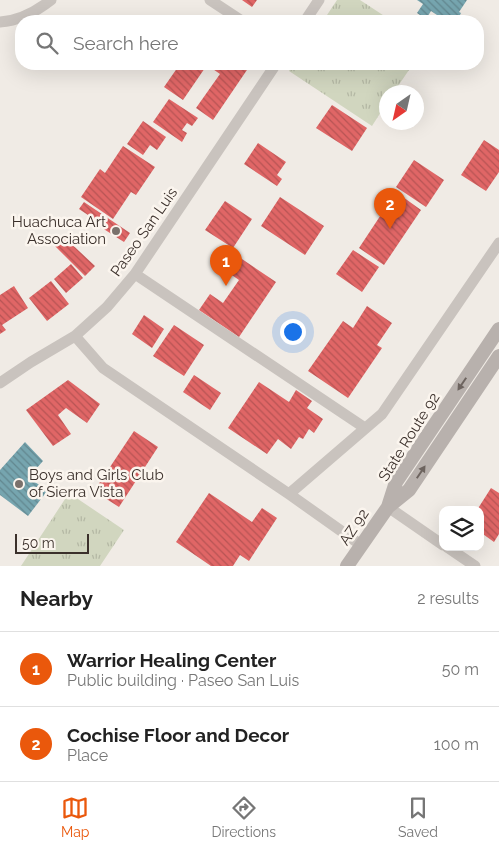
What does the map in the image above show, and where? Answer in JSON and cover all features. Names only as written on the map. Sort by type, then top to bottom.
[{"type":"main road","name":"State Route 92","points":[[388,507],[396,482],[499,328]]},
{"type":"main road","points":[[481,355],[496,359]]},
{"type":"main road","name":"State Route 92","points":[[388,507],[409,490],[496,359]]},
{"type":"main road","name":"AZ 92","points":[[347,566],[388,507]]},
{"type":"street","points":[[23,15],[51,0]]},
{"type":"street","points":[[210,0],[233,15]]},
{"type":"street","points":[[308,15],[319,0]]},
{"type":"street","points":[[0,22],[15,19]]},
{"type":"street","name":"Paseo San Luis","points":[[0,383],[75,336],[107,307],[135,274],[272,70]]},
{"type":"street","points":[[289,494],[382,414],[499,243]]},
{"type":"street","points":[[135,274],[365,428]]},
{"type":"street","points":[[75,336],[103,368],[361,545]]},
{"type":"street","points":[[388,507],[439,542]]},
{"type":"street","points":[[453,551],[475,566]]},
{"type":"green space","points":[[337,0],[360,0],[383,15],[327,15]]},
{"type":"green space","points":[[409,70],[399,85],[379,85],[379,115],[372,126],[289,71]]},
{"type":"green space","points":[[69,493],[124,530],[100,566],[21,566]]},
{"type":"building: Shops","points":[[242,0],[257,0],[252,7]]},
{"type":"building: Shops","points":[[176,70],[204,70],[183,100],[164,87]]},
{"type":"building: Shops","points":[[214,70],[247,70],[213,120],[196,108],[220,74]]},
{"type":"building: Shops","points":[[169,99],[198,118],[192,126],[187,123],[182,130],[187,133],[182,142],[153,122]]},
{"type":"building: Shops","points":[[332,105],[367,128],[352,151],[316,128]]},
{"type":"building: Shops","points":[[143,121],[166,137],[157,150],[150,145],[143,155],[127,144]]},
{"type":"building: Shops","points":[[484,140],[499,150],[499,172],[486,191],[461,175]]},
{"type":"building: Shops","points":[[258,143],[286,162],[277,175],[282,179],[277,186],[244,164]]},
{"type":"building: Shops","points":[[123,146],[155,167],[136,195],[131,192],[113,219],[81,197],[100,169],[105,173]]},
{"type":"building: Shops","points":[[414,160],[444,180],[426,207],[396,187]]},
{"type":"building: Shops","points":[[396,192],[421,210],[384,265],[359,248]]},
{"type":"building: Shops","points":[[280,197],[324,226],[305,255],[261,226]]},
{"type":"building: Shops","points":[[225,201],[252,219],[233,248],[205,230]]},
{"type":"building: Shops","points":[[84,202],[130,233],[124,242],[99,226],[100,223],[79,209]]},
{"type":"building: Shops","points":[[63,236],[95,266],[85,276],[54,245]]},
{"type":"building: Shops","points":[[353,250],[379,267],[362,292],[336,274]]},
{"type":"building: Shops","points":[[236,255],[276,282],[239,337],[199,310],[210,294],[223,303],[239,280],[226,271]]},
{"type":"building: Shops","points":[[71,264],[83,278],[66,293],[54,279]]},
{"type":"building: Shops","points":[[51,281],[69,304],[47,321],[29,298]]},
{"type":"building: Shops","points":[[14,286],[28,308],[2,325],[6,330],[0,334],[0,295]]},
{"type":"building: Shops","points":[[367,306],[392,323],[377,345],[382,348],[348,398],[308,371],[343,321],[353,328]]},
{"type":"building: Shops","points":[[144,315],[164,329],[152,348],[132,334]]},
{"type":"building: Shops","points":[[174,325],[204,345],[184,376],[153,356]]},
{"type":"building: Shops","points":[[194,375],[221,393],[210,410],[183,392]]},
{"type":"building: Shops","points":[[68,380],[100,404],[87,423],[66,408],[58,415],[71,434],[53,446],[26,410]]},
{"type":"building: Shops","points":[[259,382],[289,402],[296,390],[312,401],[307,408],[323,419],[314,433],[309,429],[303,439],[299,437],[291,449],[278,439],[267,454],[228,428]]},
{"type":"building: Shops","points":[[134,431],[158,447],[119,507],[94,491]]},
{"type":"building: Shops","points":[[491,488],[499,493],[499,534],[494,542],[484,535],[484,506],[480,506]]},
{"type":"building: Shops","points":[[209,493],[252,522],[262,508],[277,518],[249,561],[240,555],[233,566],[211,566],[176,542]]},
{"type":"building: Public","points":[[417,0],[467,0],[459,12],[461,13],[460,15],[437,15],[431,11],[428,15],[420,15],[417,13],[423,4]]},
{"type":"building: Public","name":"Boys and Girls Club of Sierra Vista","points":[[25,442],[43,461],[28,478],[48,490],[28,516],[0,495],[0,470]]},
{"type":"place","name":"Cochise Floor and Decor","points":[[390,229]]},
{"type":"place","name":"Huachuca Art Association","points":[[116,231]]},
{"type":"place","name":"Warrior Healing Center","points":[[226,286]]},
{"type":"place","name":"Boys and Girls Club of Sierra Vista","points":[[19,484]]}]
